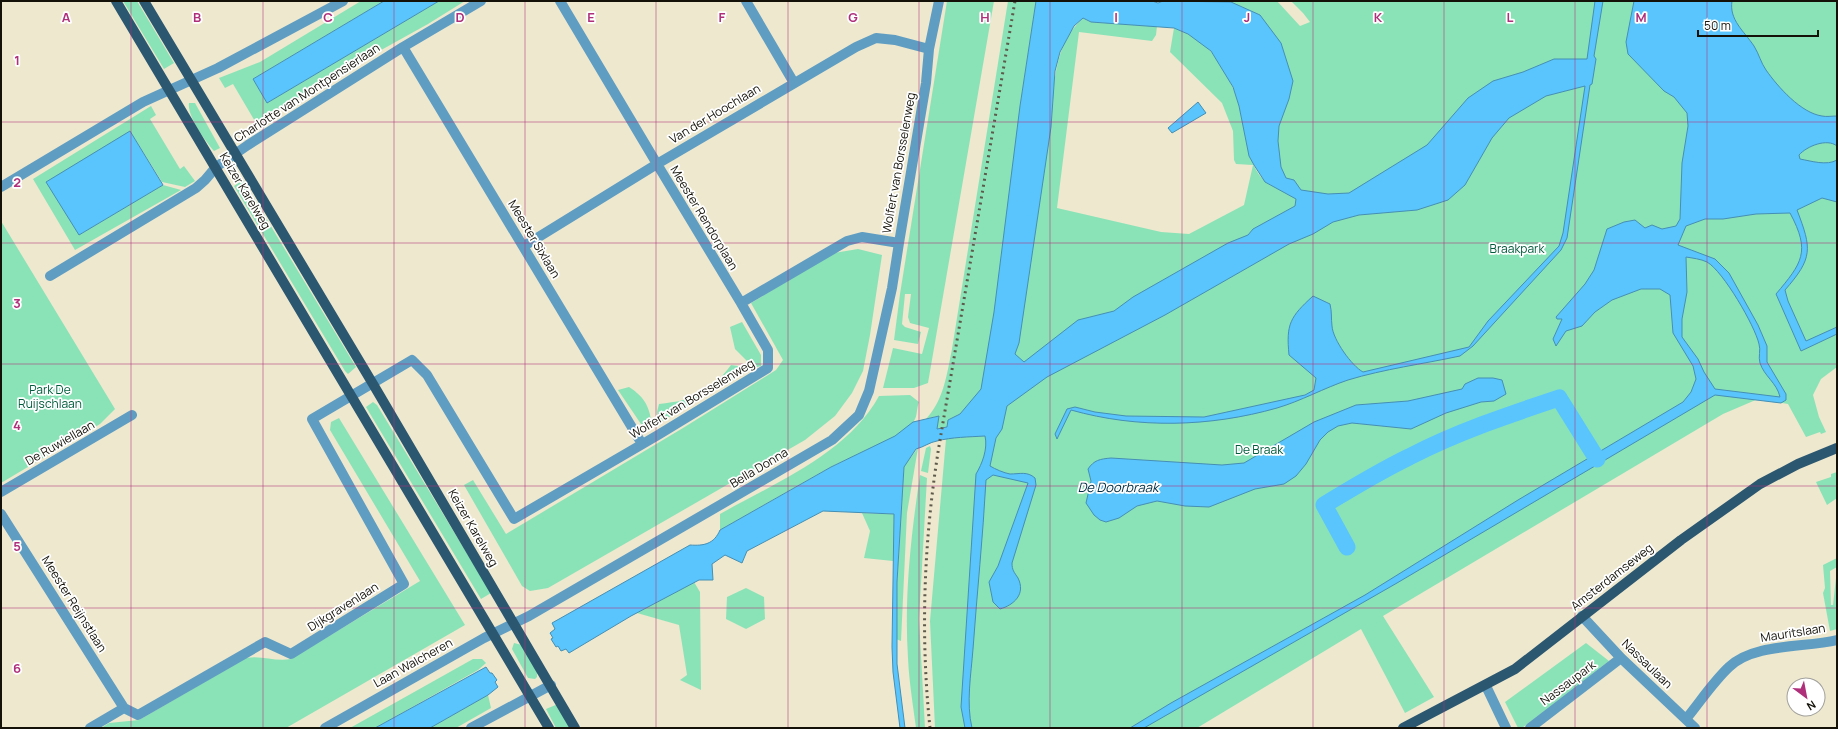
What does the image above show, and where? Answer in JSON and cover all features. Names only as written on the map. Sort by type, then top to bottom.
[{"type":"main road","name":"Keizer Karelweg","points":[[116,1],[494,633],[549,728]]},
{"type":"main road","name":"Keizer Karelweg","points":[[144,1],[373,384],[576,728]]},
{"type":"main road","name":"Amsterdamseweg","points":[[1403,728],[1486,686],[1514,669],[1681,540],[1760,484],[1798,464],[1837,448]]},
{"type":"street","points":[[1,187],[143,102],[168,89],[218,68],[343,1]]},
{"type":"street","name":"Charlotte van Montpensierlaan","points":[[50,276],[196,188],[206,180],[216,167],[403,47],[481,1]]},
{"type":"street","name":"Meester Rendorplaan","points":[[560,1],[741,303]]},
{"type":"street","points":[[746,1],[794,83]]},
{"type":"street","name":"Wolfert van Borsselenweg","points":[[373,384],[412,360],[427,374],[514,519],[768,368],[768,350],[741,303],[847,241],[862,237],[899,243],[926,84],[929,49],[939,1]]},
{"type":"street","name":"Van der Hoochlaan","points":[[524,246],[657,164],[856,47],[876,38],[895,40],[929,49]]},
{"type":"street","name":"Meester Sixlaan","points":[[403,47],[642,444]]},
{"type":"street","name":"Bella Donna","points":[[514,624],[755,486],[832,440],[859,415],[869,391],[877,363],[892,288],[899,243]]},
{"type":"street","points":[[352,395],[373,384]]},
{"type":"street","name":"Dijkgravenlaan","points":[[124,708],[138,715],[265,642],[291,654],[404,584],[312,419],[352,395]]},
{"type":"street","name":"De Ruwiellaan","points":[[1,492],[132,415]]},
{"type":"street","name":"Meester Reijnstlaan","points":[[1,514],[124,708]]},
{"type":"street","name":"Nassaulaan","points":[[1582,616],[1622,658],[1695,728]]},
{"type":"street","name":"Laan Walcheren","points":[[325,728],[494,633],[514,624]]},
{"type":"street","name":"Mauritslaan","points":[[1686,718],[1729,666],[1747,656],[1761,650],[1837,640]]},
{"type":"street","name":"Nassaupark","points":[[1530,728],[1622,658]]},
{"type":"street","points":[[470,728],[551,685]]},
{"type":"street","points":[[1486,686],[1506,728]]},
{"type":"street","points":[[90,728],[124,708]]},
{"type":"green space","points":[[123,1],[137,1],[174,63],[164,69]]},
{"type":"green space","points":[[361,1],[384,1],[253,79],[267,103],[439,1],[465,1],[428,24],[356,64],[256,123],[233,84],[225,88],[219,78],[260,62]]},
{"type":"green space","points":[[947,1],[994,1],[928,383],[914,388],[883,388],[893,348],[922,354],[929,328],[910,323],[908,317],[911,294],[905,294],[902,324],[905,327],[921,332],[918,344],[894,340]]},
{"type":"green space","name":"Braakpark","points":[[1008,1],[1036,1],[1020,106],[1051,127],[1054,83],[1060,55],[1065,42],[1073,29],[1083,18],[1091,22],[1157,26],[1156,35],[1152,41],[1079,32],[1057,208],[1161,232],[1189,234],[1244,205],[1253,165],[1236,164],[1234,160],[1233,131],[1222,103],[1170,52],[1174,28],[1189,35],[1204,45],[1212,53],[1224,71],[1239,104],[1246,139],[1253,162],[1258,173],[1265,181],[1275,187],[1260,15],[1224,1],[1277,1],[1300,26],[1310,22],[1291,1],[1837,1],[1837,367],[1821,379],[1813,395],[1819,417],[1826,432],[1821,434],[1820,432],[1806,437],[1788,404],[1758,399],[1723,414],[1383,616],[1434,697],[1405,713],[1361,629],[1197,728],[935,728],[930,621],[946,439],[966,408],[960,414],[948,420],[947,427],[937,429],[938,416],[926,419],[932,412],[941,395],[952,349]]},
{"type":"green space","points":[[189,103],[195,103],[220,148],[214,151],[206,141],[191,115]]},
{"type":"green space","points":[[151,106],[156,115],[150,119],[180,169],[184,166],[195,181],[185,187],[162,182],[130,131],[79,235],[163,185],[181,190],[75,250],[33,179]]},
{"type":"green space","points":[[243,180],[356,367],[348,374],[234,186]]},
{"type":"green space","name":"Park De Ruijschlaan","points":[[1,221],[115,409],[100,424],[1,483]]},
{"type":"green space","points":[[858,249],[882,255],[863,371],[852,393],[835,416],[805,440],[548,588],[530,591],[522,586],[464,485],[473,480],[506,534],[683,428],[776,370],[783,360],[751,303],[834,253]]},
{"type":"green space","points":[[742,322],[761,355],[761,366],[754,368],[735,349],[730,327]]},
{"type":"green space","points":[[731,365],[738,366],[744,373],[659,423],[657,412],[659,404],[692,398],[700,394],[716,383]]},
{"type":"green space","points":[[629,387],[643,399],[646,404],[650,414],[652,427],[643,427],[618,390]]},
{"type":"green space","points":[[910,395],[919,402],[916,418],[896,436],[874,448],[831,467],[720,530],[720,514],[786,478],[830,450],[849,434],[866,416],[879,396]]},
{"type":"green space","points":[[373,402],[377,405],[491,593],[481,599],[366,407]]},
{"type":"green space","points":[[339,418],[465,625],[286,728],[101,728],[109,723],[139,720],[246,658],[258,657],[279,660],[291,659],[420,581],[330,430],[331,422]]},
{"type":"green space","points":[[930,446],[931,449],[928,473],[921,471],[926,448]]},
{"type":"green space","points":[[918,448],[907,513],[901,641],[896,639],[897,582],[904,466]]},
{"type":"green space","points":[[1837,472],[1837,498],[1827,505],[1816,482],[1831,477],[1831,474]]},
{"type":"green space","points":[[920,475],[927,478],[919,619],[925,728],[916,728],[909,675],[907,635],[909,566]]},
{"type":"green space","points":[[862,513],[894,514],[893,561],[864,558],[870,531]]},
{"type":"green space","points":[[1837,558],[1837,567],[1830,571],[1831,605],[1833,605],[1837,569],[1837,629],[1830,631],[1823,593],[1825,588],[1823,565]]},
{"type":"green space","points":[[694,582],[700,592],[701,690],[680,680],[687,675],[679,625],[637,613]]},
{"type":"green space","points":[[746,588],[764,597],[765,619],[746,629],[726,619],[727,597]]},
{"type":"green space","points":[[514,643],[522,645],[537,672],[537,677],[535,679],[528,678],[512,649]]},
{"type":"green space","points":[[1586,643],[1609,661],[1522,728],[1518,728],[1505,702]]},
{"type":"green space","points":[[473,659],[482,659],[486,663],[478,670],[375,728],[350,728]]},
{"type":"green space","points":[[488,695],[491,708],[456,728],[430,728]]},
{"type":"green space","points":[[558,704],[570,728],[556,728],[546,709]]},
{"type":"water","points":[[384,1],[439,1],[267,103],[253,79]]},
{"type":"water","points":[[1036,1],[1152,1],[1158,3],[1163,1],[1231,2],[1260,15],[1281,43],[1293,81],[1289,99],[1279,126],[1278,141],[1281,167],[1286,178],[1294,180],[1301,190],[1328,194],[1349,193],[1427,145],[1468,98],[1493,81],[1523,72],[1554,59],[1587,59],[1595,1],[1603,1],[1594,56],[1596,59],[1592,84],[1590,85],[1567,238],[1561,250],[1473,346],[1460,356],[1362,376],[1339,383],[1277,408],[1226,419],[1200,422],[1148,423],[1096,416],[1071,410],[1057,439],[1055,434],[1067,409],[1075,407],[1095,412],[1126,416],[1204,417],[1305,395],[1314,390],[1316,378],[1289,355],[1288,336],[1291,322],[1299,310],[1313,296],[1330,304],[1333,332],[1339,345],[1354,364],[1363,372],[1469,347],[1488,321],[1559,246],[1563,233],[1585,86],[1546,96],[1509,118],[1492,138],[1465,185],[1448,200],[1417,210],[1359,215],[1333,222],[1313,234],[1289,244],[1165,315],[1047,377],[1007,406],[1002,429],[996,438],[990,466],[1010,474],[1029,474],[1035,478],[1036,485],[1012,563],[1014,572],[1020,584],[1020,594],[1010,605],[1000,609],[993,602],[989,582],[998,566],[1028,483],[993,475],[986,480],[970,689],[969,709],[972,728],[965,728],[961,707],[976,474],[984,456],[986,446],[985,436],[955,438],[932,442],[916,449],[904,467],[897,582],[897,664],[905,728],[900,728],[893,672],[894,514],[823,511],[747,551],[742,563],[725,555],[712,564],[713,580],[699,580],[631,616],[569,653],[566,649],[561,651],[558,646],[556,647],[551,639],[553,638],[550,633],[555,629],[552,623],[690,545],[700,545],[712,541],[718,535],[720,530],[831,467],[895,436],[913,422],[939,416],[937,429],[947,427],[948,420],[960,414],[981,389],[994,312],[1020,106]],"holes":[[[1083,18],[1091,22],[1174,28],[1188,34],[1211,51],[1233,87],[1239,106],[1249,156],[1265,182],[1296,199],[1295,206],[1253,229],[1248,235],[1228,243],[1133,297],[1114,311],[1078,320],[1024,362],[1015,354],[1019,343],[1051,127],[1055,71],[1060,52],[1074,26]]]},
{"type":"water","points":[[1634,1],[1732,1],[1735,20],[1754,46],[1766,70],[1783,91],[1798,105],[1814,114],[1837,116],[1837,146],[1828,143],[1817,144],[1799,155],[1800,159],[1819,162],[1829,163],[1837,160],[1837,202],[1822,198],[1797,210],[1805,234],[1807,253],[1801,269],[1785,290],[1788,301],[1806,341],[1837,327],[1837,334],[1801,351],[1776,294],[1792,274],[1801,256],[1802,248],[1800,238],[1790,213],[1756,214],[1723,219],[1705,219],[1686,226],[1678,245],[1715,259],[1729,273],[1758,325],[1767,346],[1767,362],[1786,394],[1786,400],[1781,403],[1715,395],[1397,583],[1144,728],[1130,728],[1171,703],[1365,595],[1518,500],[1683,402],[1691,392],[1696,379],[1693,366],[1673,333],[1670,295],[1660,289],[1641,289],[1612,300],[1595,312],[1582,326],[1566,331],[1556,346],[1553,339],[1562,319],[1557,319],[1556,317],[1585,284],[1594,270],[1607,229],[1624,222],[1635,220],[1645,228],[1652,225],[1662,229],[1676,226],[1680,219],[1682,163],[1688,126],[1687,113],[1674,97],[1664,91],[1628,54],[1626,42]],"holes":[[[1686,257],[1699,259],[1714,267],[1738,300],[1760,346],[1759,358],[1762,368],[1776,388],[1780,397],[1715,389],[1698,359],[1682,337],[1682,319],[1687,292]]]},
{"type":"water","points":[[1198,102],[1206,113],[1172,133],[1168,128]]},
{"type":"water","points":[[130,131],[163,185],[79,235],[46,182]]},
{"type":"water","name":"De Doorbraak","points":[[1478,378],[1493,378],[1502,380],[1506,394],[1494,401],[1481,402],[1446,413],[1411,429],[1352,423],[1338,426],[1328,432],[1320,440],[1306,464],[1296,476],[1284,484],[1255,489],[1209,507],[1185,506],[1157,501],[1137,506],[1119,518],[1106,522],[1100,520],[1094,515],[1086,503],[1091,481],[1088,469],[1095,462],[1100,460],[1111,458],[1222,465],[1244,463],[1314,422],[1356,405],[1408,401],[1462,389],[1465,384]]},
{"type":"water","points":[[486,667],[497,680],[495,682],[498,687],[488,695],[430,728],[375,728]]},
{"type":"waterway","points":[[1347,547],[1324,505],[1398,462],[1464,432],[1502,418],[1559,398],[1597,459]]},
{"type":"railway","points":[[930,728],[925,656],[925,584],[930,512],[940,440],[1015,1]]},
{"type":"park label","name":"De Braak","points":[[1259,450]]}]
